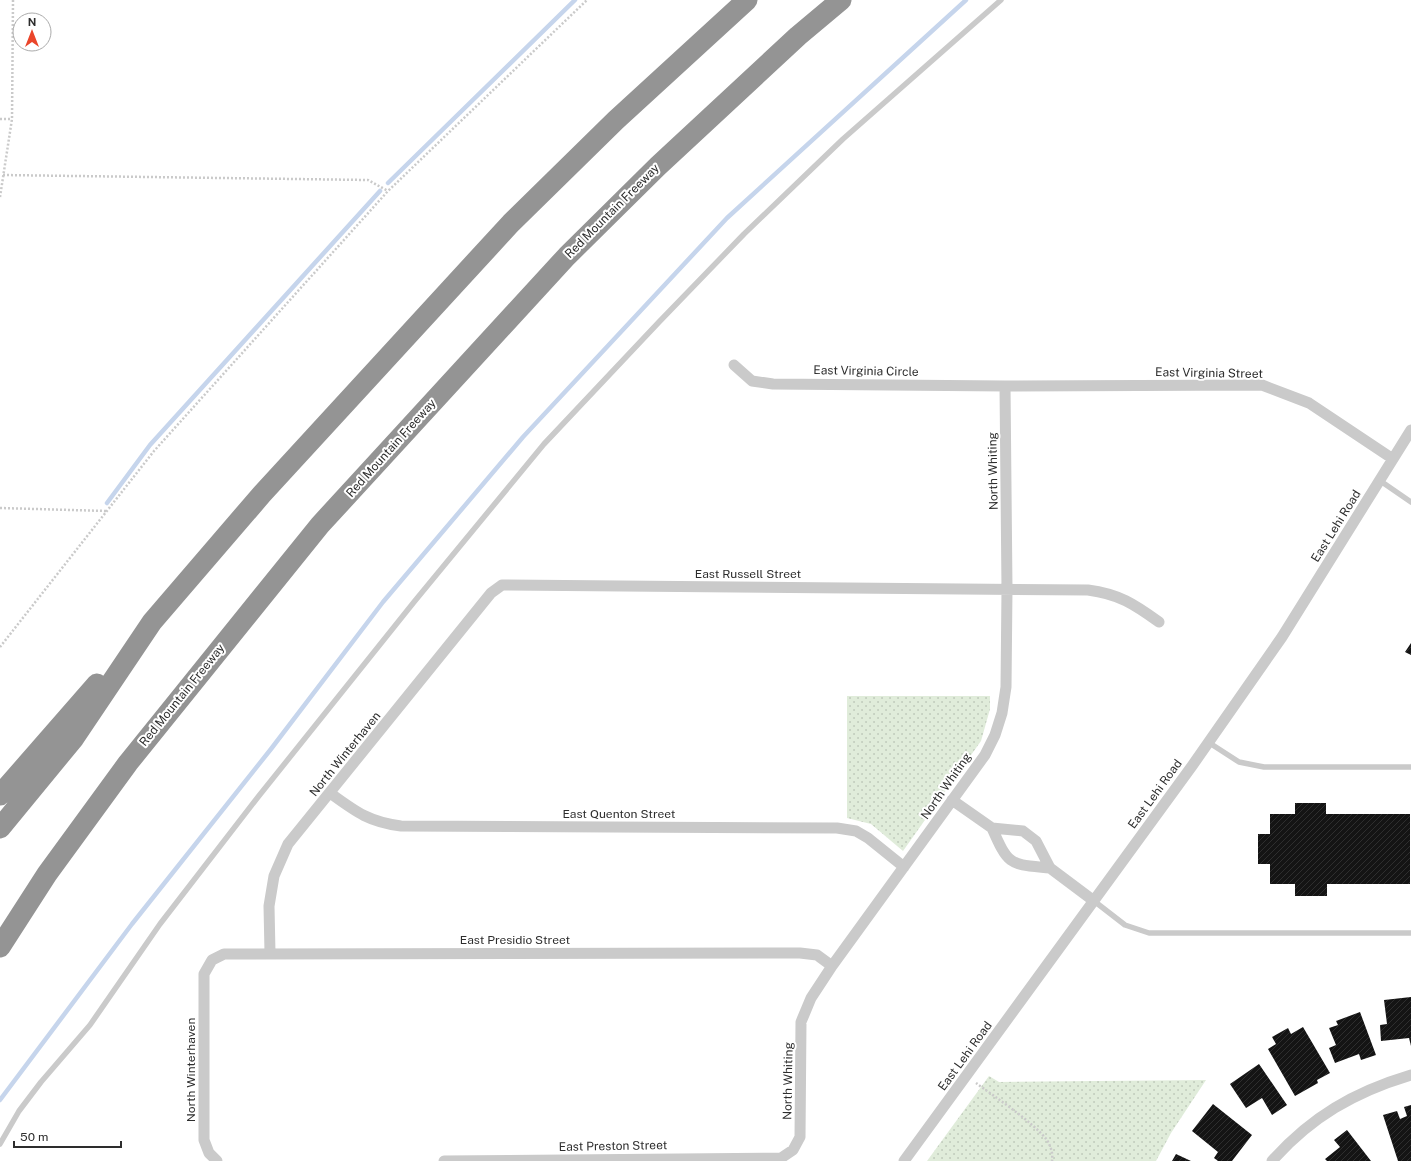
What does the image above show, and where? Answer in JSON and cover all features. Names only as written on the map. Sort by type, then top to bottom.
[{"type":"highway","points":[[0,795],[262,494],[511,223],[616,120],[747,0]]},
{"type":"highway","name":"Red Mountain Freeway","points":[[0,947],[47,874],[128,763],[320,525],[567,256],[658,166],[798,36],[841,0]]},
{"type":"highway","points":[[0,828],[74,738],[152,622]]},
{"type":"street","name":"East Virginia Circle","points":[[734,365],[752,381],[774,384],[1005,386]]},
{"type":"street","name":"East Virginia Street","points":[[1005,386],[1262,385],[1310,403],[1393,459]]},
{"type":"street","name":"North Whiting","points":[[781,1158],[793,1150],[800,1137],[801,1022],[811,998],[832,966],[985,755],[995,735],[1002,713],[1006,687],[1007,589],[1005,386]]},
{"type":"street","name":"East Lehi Road","points":[[904,1161],[1094,901],[1282,637],[1411,430]]},
{"type":"street","name":"East Russell Street","points":[[491,593],[502,586],[519,585],[1088,590],[1106,592],[1134,603],[1159,622]]},
{"type":"street","name":"North Winterhaven","points":[[270,953],[269,906],[274,876],[288,844],[491,593]]},
{"type":"street","name":"East Quenton Street","points":[[330,793],[359,814],[380,824],[401,826],[837,828],[856,831],[868,838],[904,868]]},
{"type":"street","points":[[952,800],[992,828],[1023,831],[1036,841],[1050,868],[1094,901]]},
{"type":"street","points":[[992,828],[1003,854],[1017,865],[1050,868]]},
{"type":"street","name":"East Presidio Street","points":[[204,974],[212,960],[224,954],[270,953],[800,952],[817,955],[832,966]]},
{"type":"street","name":"North Winterhaven","points":[[204,974],[204,1140],[209,1153],[217,1161]]},
{"type":"street","points":[[1272,1161],[1289,1141],[1309,1124],[1336,1106],[1385,1083],[1411,1075]]},
{"type":"street","name":"East Preston Street","points":[[444,1161],[781,1158]]},
{"type":"lane","points":[[0,1144],[19,1111],[32,1093],[90,1025],[160,924],[258,797],[496,501],[544,444],[744,234],[843,139],[1001,0]]},
{"type":"lane","points":[[1379,480],[1411,502]]},
{"type":"lane","points":[[1208,742],[1239,762],[1264,767],[1411,767]]},
{"type":"lane","points":[[1094,901],[1126,925],[1149,933],[1411,933]]},
{"type":"path","points":[[0,197],[12,119],[13,0]]},
{"type":"path","points":[[0,647],[154,452],[388,191],[587,0]]},
{"type":"path","points":[[0,119],[12,119]]},
{"type":"path","points":[[3,175],[368,180],[388,191]]},
{"type":"path","points":[[0,508],[107,511]]},
{"type":"path","points":[[966,1075],[1047,1140],[1051,1147],[1052,1161]]},
{"type":"green space","points":[[847,696],[990,696],[990,709],[981,741],[903,851],[871,824],[847,818]]},
{"type":"green space","points":[[989,1076],[999,1082],[1206,1080],[1171,1133],[1156,1161],[927,1161]]},
{"type":"building","points":[[1411,643],[1411,655],[1405,652]]},
{"type":"building","points":[[1295,803],[1326,803],[1326,814],[1410,814],[1410,884],[1327,884],[1327,896],[1295,896],[1295,884],[1270,884],[1270,864],[1258,864],[1258,834],[1270,834],[1270,814],[1295,814]]},
{"type":"building","points":[[1411,997],[1411,1046],[1409,1038],[1381,1041],[1380,1025],[1387,1024],[1384,1000]]},
{"type":"building","points":[[1360,1012],[1376,1055],[1361,1060],[1359,1054],[1335,1063],[1329,1048],[1336,1045],[1329,1028],[1338,1025],[1336,1021]]},
{"type":"building","points":[[1303,1027],[1330,1073],[1317,1080],[1318,1083],[1295,1096],[1268,1049],[1276,1044],[1272,1037],[1288,1028],[1291,1034]]},
{"type":"building","points":[[1259,1064],[1287,1105],[1272,1115],[1262,1098],[1246,1108],[1230,1084]]},
{"type":"building","points":[[1213,1104],[1252,1135],[1232,1161],[1218,1161],[1214,1158],[1218,1152],[1192,1131]]},
{"type":"building","points":[[1411,1105],[1411,1161],[1398,1161],[1383,1115],[1397,1111],[1400,1119],[1407,1116],[1404,1107]]},
{"type":"building","points":[[1347,1130],[1371,1161],[1327,1161],[1325,1159],[1340,1147],[1334,1140]]},
{"type":"building","points":[[1176,1154],[1191,1161],[1172,1161]]},
{"type":"waterway","points":[[388,183],[575,0]]},
{"type":"waterway","points":[[0,1100],[132,924],[271,749],[383,602],[523,437],[727,218],[966,0]]},
{"type":"waterway","points":[[107,503],[150,445],[380,191]]}]
